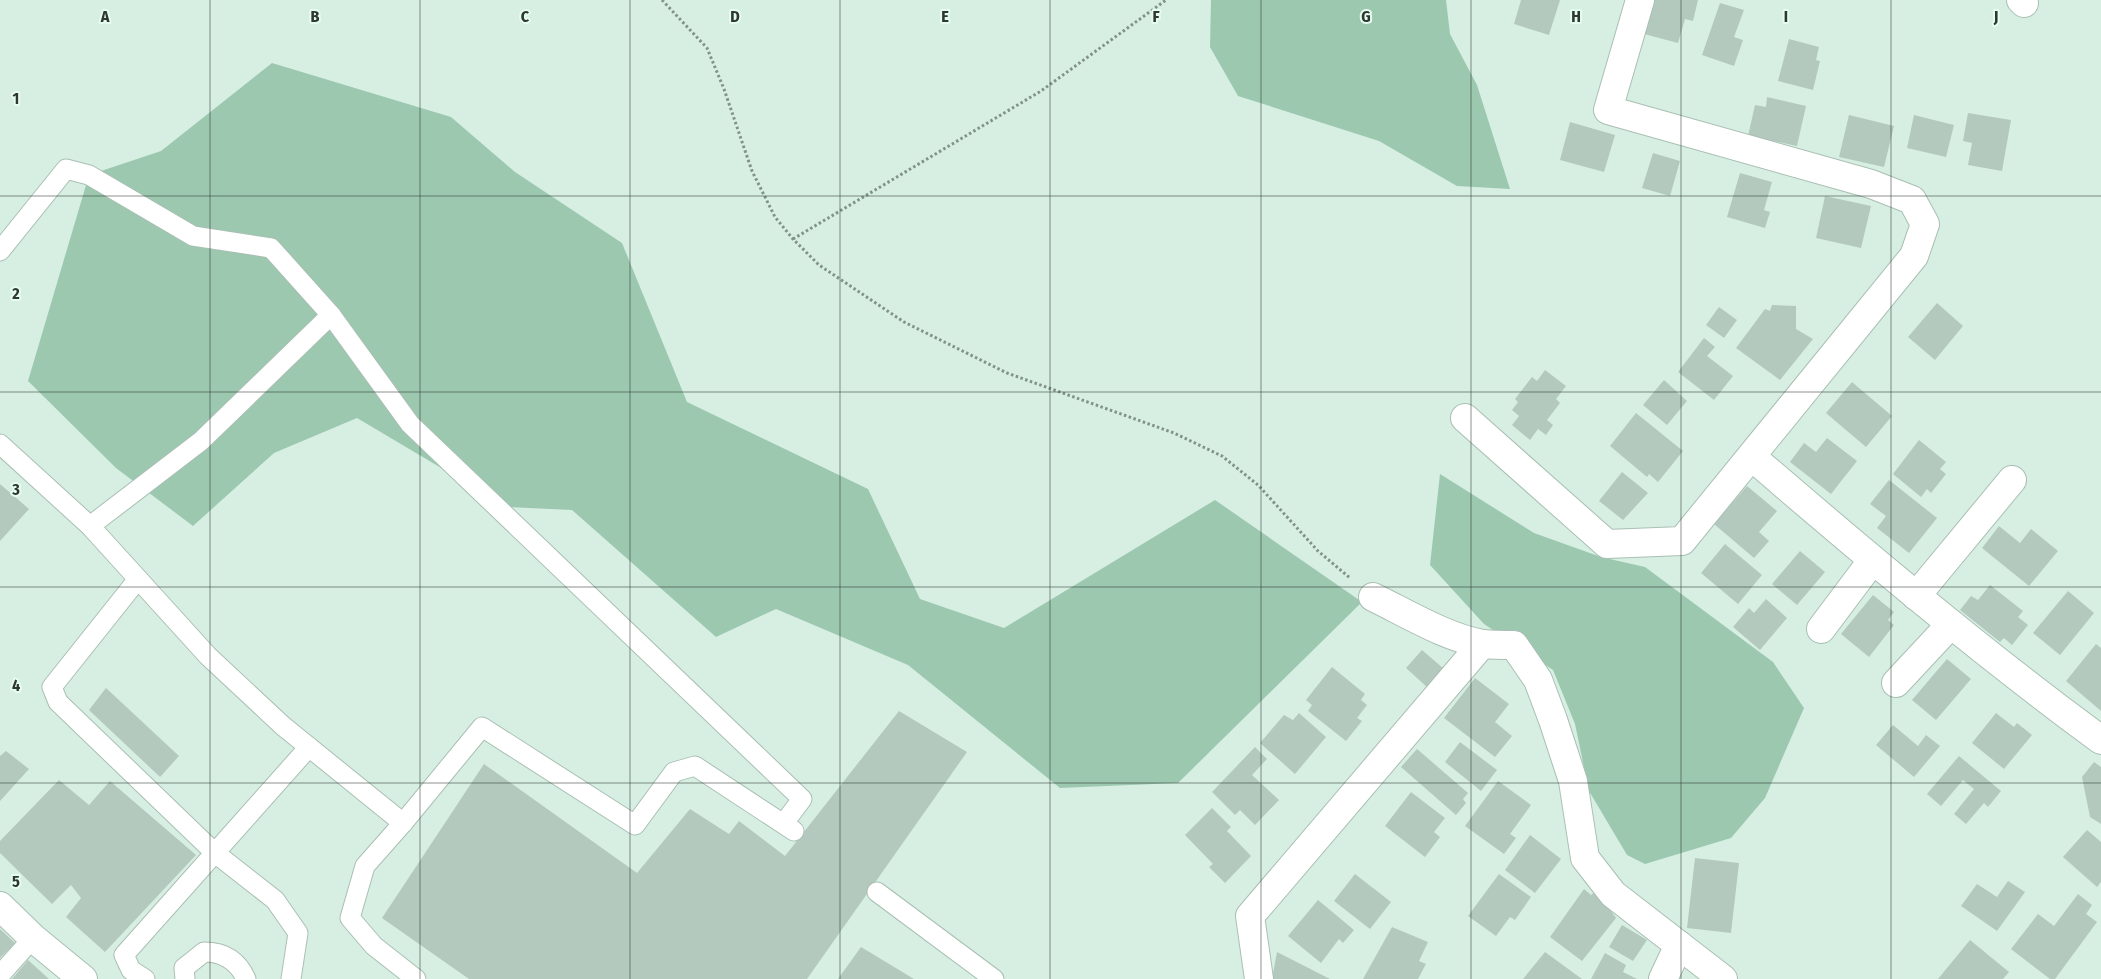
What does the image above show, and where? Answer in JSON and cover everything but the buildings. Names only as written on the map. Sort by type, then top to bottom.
[{"type":"street","points":[[1465,418],[1607,544],[1682,541],[1752,458],[1914,256],[1925,224],[1912,200],[1871,184],[1608,110],[1640,0]]},
{"type":"street","points":[[1752,458],[1950,624],[2042,697],[2101,740]]},
{"type":"street","points":[[1916,596],[2012,480]]},
{"type":"street","points":[[1821,629],[1872,560]]},
{"type":"street","points":[[1373,597],[1426,623],[1482,644],[1514,645],[1538,680],[1573,781],[1585,858],[1613,894],[1722,979]]},
{"type":"street","points":[[1896,683],[1950,624]]},
{"type":"street","points":[[1259,979],[1250,916],[1482,644]]},
{"type":"street","points":[[0,906],[33,938],[83,979]]},
{"type":"street","points":[[1663,979],[1679,945]]},
{"type":"lane","points":[[0,251],[66,169],[89,175],[193,236],[271,248],[330,314],[410,424],[802,800],[789,827],[695,766],[674,772],[635,824],[482,727],[404,823],[365,866],[350,918],[374,946],[416,979]]},
{"type":"lane","points":[[90,526],[201,441],[330,314]]},
{"type":"lane","points":[[0,444],[90,526],[208,656],[283,726],[404,823]]},
{"type":"lane","points":[[138,579],[52,687],[58,702],[215,853],[275,900],[298,932],[290,979]]},
{"type":"lane","points":[[145,979],[131,970],[124,955],[309,747]]},
{"type":"lane","points":[[877,892],[994,979]]},
{"type":"lane","points":[[0,975],[33,938]]},
{"type":"lane","points":[[185,979],[184,968],[204,952],[218,952],[240,965],[246,979]]},
{"type":"path","points":[[662,0],[707,48],[724,89],[752,171],[776,217],[793,240],[818,265],[904,322],[1007,373],[1174,433],[1222,456],[1258,485],[1318,551],[1373,597]]},
{"type":"path","points":[[793,240],[1041,92],[1166,0]]},
{"type":"green space","points":[[1211,0],[1446,0],[1450,34],[1477,85],[1510,189],[1457,186],[1379,141],[1238,96],[1210,47]]},
{"type":"green space","points":[[272,63],[451,117],[515,172],[622,243],[687,402],[868,489],[920,599],[1004,628],[1215,500],[1362,602],[1178,783],[1060,788],[908,665],[776,609],[716,637],[572,510],[507,507],[357,418],[274,453],[193,526],[116,468],[28,381],[89,175],[161,151]]},
{"type":"green space","points":[[1440,474],[1534,533],[1601,557],[1645,567],[1773,662],[1804,708],[1765,798],[1731,838],[1645,864],[1627,855],[1589,791],[1575,724],[1553,670],[1484,624],[1430,565]]}]
